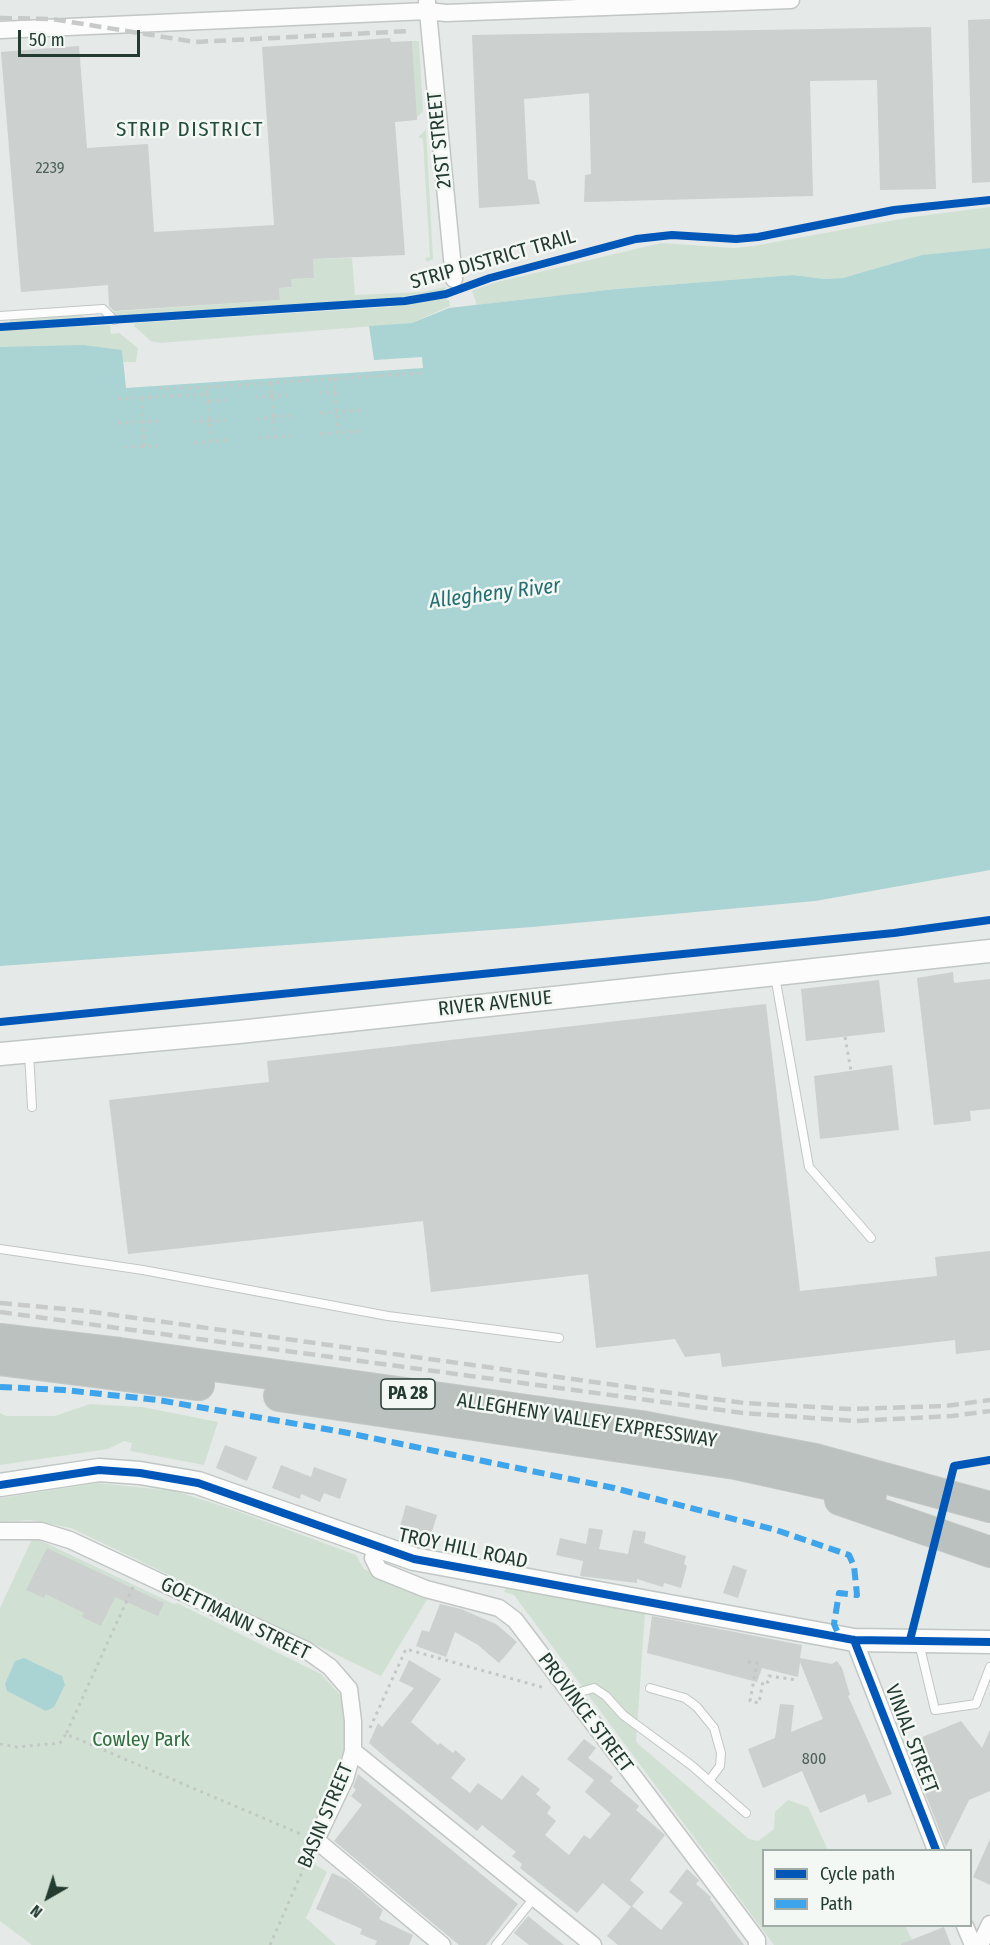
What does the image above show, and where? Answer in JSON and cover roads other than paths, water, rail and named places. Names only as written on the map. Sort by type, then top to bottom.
[{"type":"highway","name":"ALLEGHENY VALLEY EXPRESSWAY","points":[[0,1339],[132,1354],[641,1426],[815,1459],[990,1507]]},
{"type":"highway","name":"ALLEGHENY VALLEY EXPRESSWAY","points":[[0,1360],[236,1390],[735,1464],[920,1504],[990,1526]]},
{"type":"highway","points":[[735,1464],[990,1552]]},
{"type":"highway","points":[[901,1482],[990,1497]]},
{"type":"street","points":[[0,30],[427,6],[446,13],[662,2],[791,0]]},
{"type":"street","name":"21ST STREET","points":[[427,6],[454,279]]},
{"type":"street","name":"RIVER AVENUE","points":[[0,1054],[239,1032],[990,951]]},
{"type":"street","name":"TROY HILL ROAD","points":[[0,1485],[99,1470],[140,1473],[198,1483],[414,1559],[854,1640],[990,1642]]},
{"type":"street","name":"GOETTMANN STREET","points":[[0,1531],[41,1531],[70,1540],[306,1650],[330,1667],[349,1689],[353,1721],[353,1751]]},
{"type":"street","name":"PROVINCE STREET","points":[[377,1545],[372,1558],[379,1570],[426,1589],[500,1608],[515,1620],[731,1905],[757,1940],[757,1945]]},
{"type":"street","name":"VINIAL STREET","points":[[854,1640],[935,1849]]},
{"type":"street","points":[[353,1751],[593,1945]]},
{"type":"street","name":"BASIN STREET","points":[[353,1751],[345,1779],[316,1840],[442,1945]]},
{"type":"street","points":[[980,1945],[990,1924]]},
{"type":"street","points":[[965,1927],[973,1945]]},
{"type":"lane","points":[[0,316],[103,309],[114,320]]},
{"type":"lane","points":[[775,975],[809,1167],[871,1238]]},
{"type":"lane","points":[[29,1051],[32,1107]]},
{"type":"lane","points":[[0,1249],[143,1270],[388,1316],[559,1338]]},
{"type":"lane","points":[[918,1640],[934,1710],[976,1704],[990,1668]]},
{"type":"lane","points":[[570,1695],[594,1688],[623,1715],[710,1781],[746,1812]]},
{"type":"lane","points":[[650,1688],[685,1698],[697,1707],[714,1728],[721,1753],[720,1766],[710,1781]]},
{"type":"lane","points":[[496,1945],[534,1898]]},
{"type":"water","name":"Allegheny River","points":[[990,248],[990,870],[815,901],[532,927],[0,966],[0,347],[83,345],[122,350],[126,388],[423,368],[422,357],[374,360],[369,326],[412,323],[449,308],[616,289],[793,275],[824,279],[843,278],[922,255]]},
{"type":"water","points":[[24,1658],[62,1676],[65,1685],[54,1707],[46,1711],[7,1691],[5,1684],[15,1661]]},
{"type":"railway","points":[[0,18],[52,19],[195,42],[410,31]]},
{"type":"railway","points":[[0,1303],[86,1311],[744,1403],[850,1409],[945,1406],[990,1400]]},
{"type":"railway","points":[[0,1312],[743,1413],[855,1421],[952,1416],[990,1411]]},
{"type":"district","name":"STRIP DISTRICT","points":[[190,130]]},
{"type":"park label","name":"Cowley Park","points":[[141,1740]]}]
